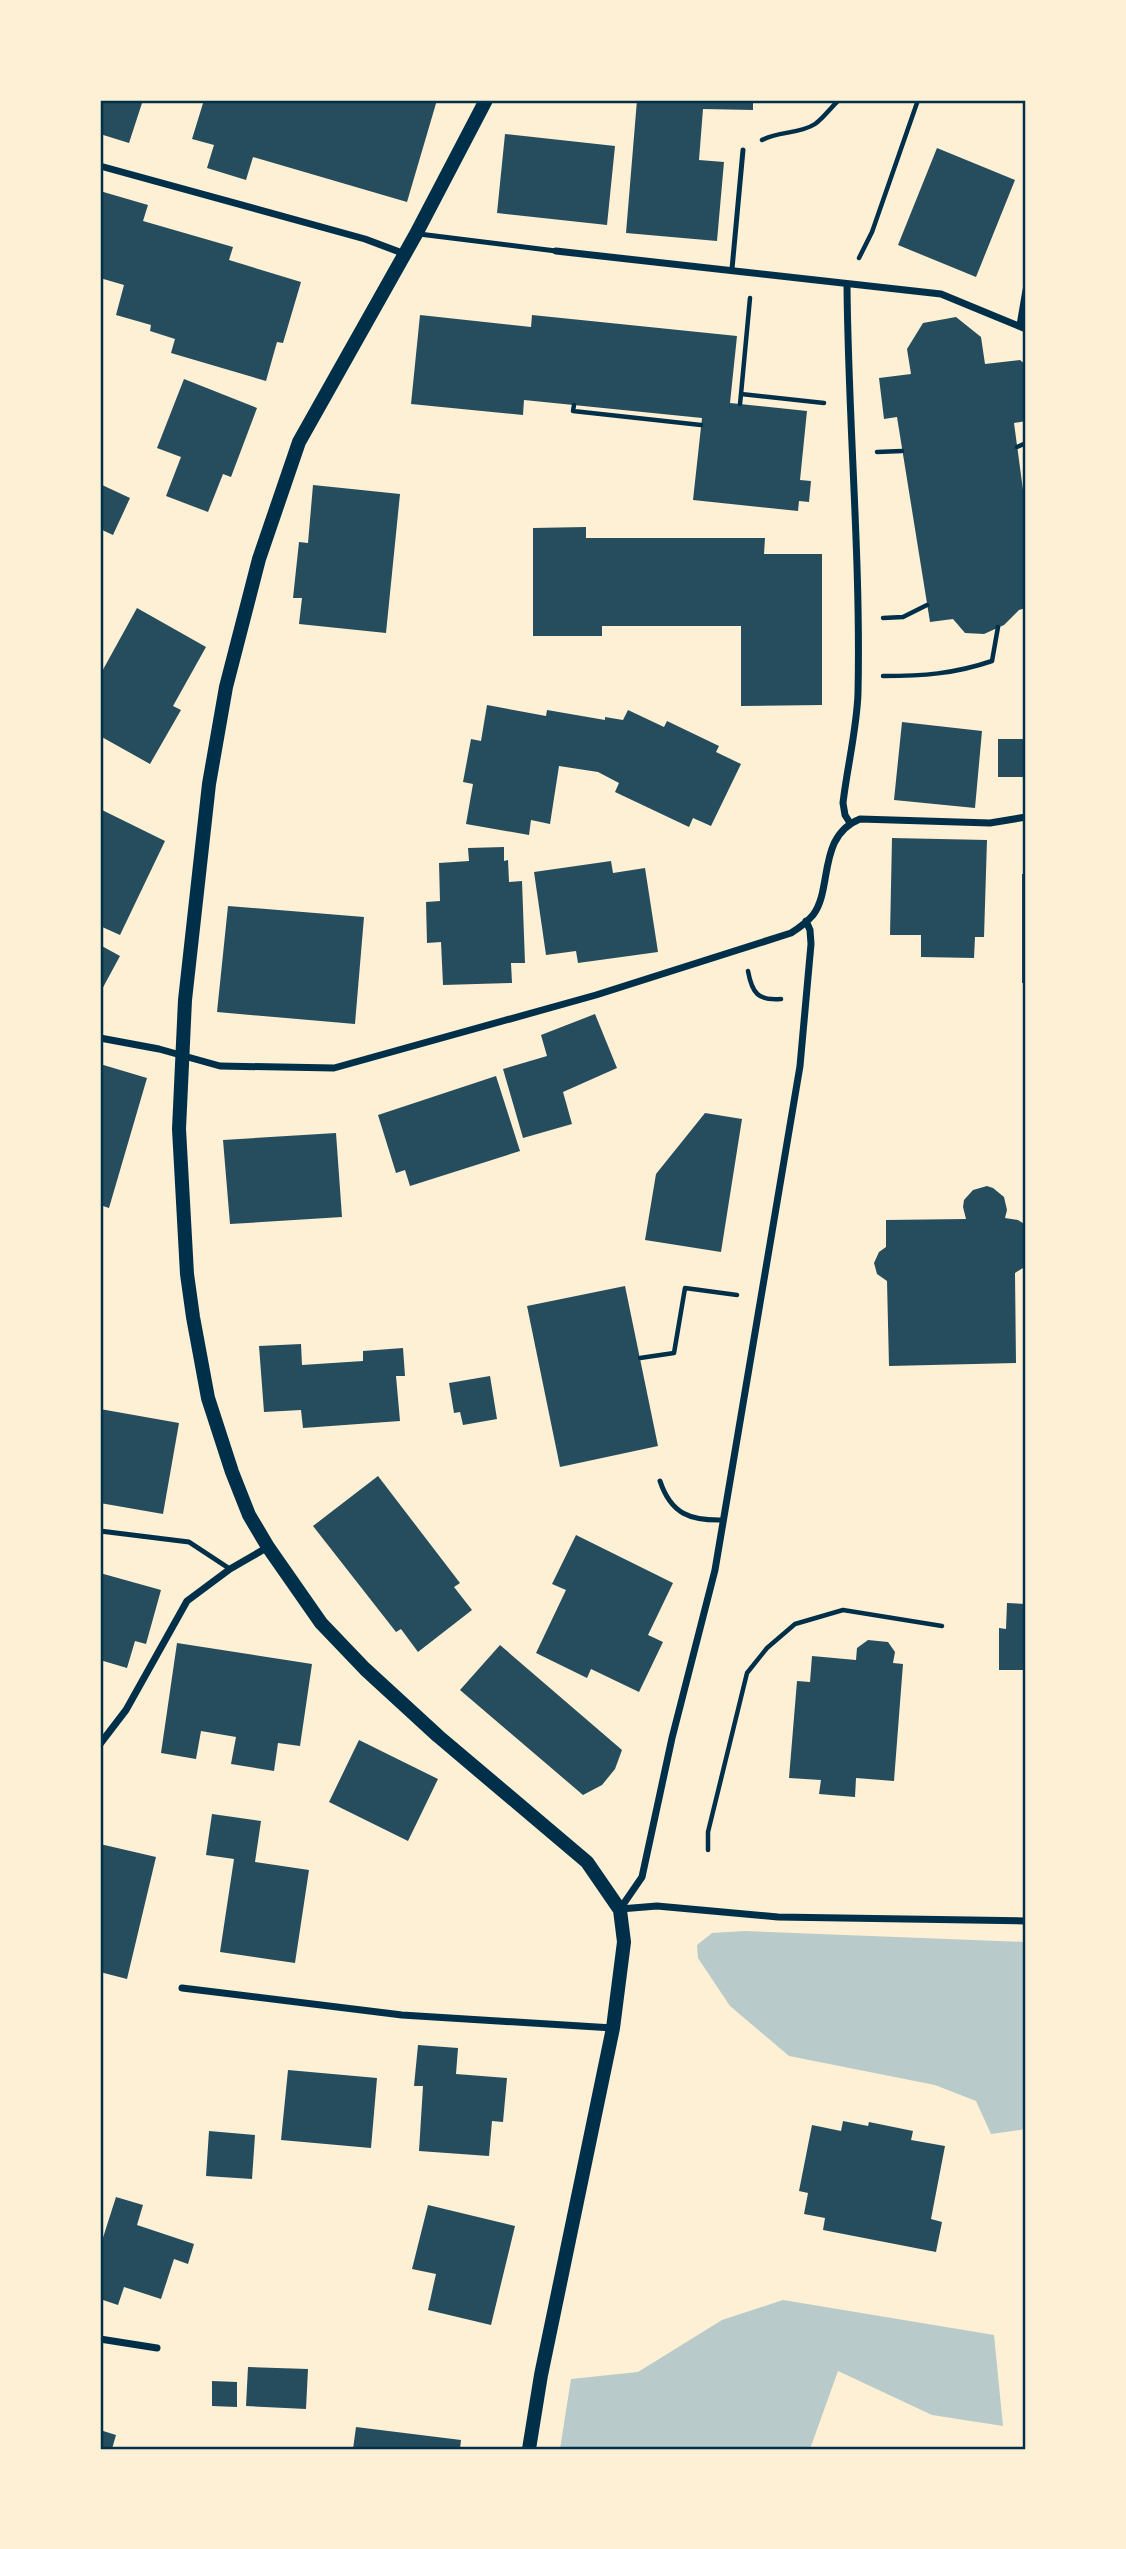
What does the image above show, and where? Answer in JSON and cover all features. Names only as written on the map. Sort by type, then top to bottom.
[{"type":"main road","points":[[486,100],[416,234],[299,442],[249,591],[226,687],[209,784],[185,1000],[179,1129],[187,1274],[193,1317],[208,1398],[249,1515],[321,1623],[365,1669],[438,1736],[587,1862],[620,1910],[624,1942],[614,2028],[541,2375],[529,2449]]},
{"type":"street","points":[[100,166],[365,239],[405,254]]},
{"type":"street","points":[[556,251],[941,295],[1023,328],[1026,290]]},
{"type":"street","points":[[847,284],[858,695],[842,803],[850,823]]},
{"type":"street","points":[[100,1038],[181,1054],[220,1066],[334,1068],[396,1053],[596,995],[792,933],[820,903],[827,865],[842,830],[860,819],[989,823],[1026,817]]},
{"type":"street","points":[[620,1910],[642,1877],[715,1570],[800,1066],[811,944],[806,921]]},
{"type":"street","points":[[100,1744],[126,1710],[187,1601],[230,1569],[268,1547]]},
{"type":"street","points":[[620,1910],[657,1906],[778,1917],[1026,1921]]},
{"type":"street","points":[[182,1988],[402,2015],[614,2028]]},
{"type":"street","points":[[100,2339],[157,2348]]},
{"type":"lane","points":[[732,270],[743,150]]},
{"type":"lane","points":[[416,234],[556,251]]},
{"type":"lane","points":[[660,1481],[665,1495],[677,1511],[705,1520],[724,1520]]},
{"type":"lane","points":[[100,1531],[189,1542],[230,1569]]},
{"type":"path","points":[[743,150],[773,134],[797,131],[814,124],[839,100]]},
{"type":"path","points":[[859,259],[872,232],[918,100]]},
{"type":"path","points":[[740,404],[750,297]]},
{"type":"path","points":[[741,394],[824,403]]},
{"type":"path","points":[[574,405],[573,411],[701,425]]},
{"type":"path","points":[[1017,447],[1026,443]]},
{"type":"path","points":[[903,617],[927,605]]},
{"type":"path","points":[[893,676],[961,672],[992,662],[998,627]]},
{"type":"path","points":[[746,966],[751,986],[758,995],[769,1000],[786,998]]},
{"type":"path","points":[[640,1358],[674,1353],[685,1288],[749,1297]]},
{"type":"path","points":[[709,1850],[708,1832],[747,1673],[766,1648],[795,1624],[843,1610],[942,1626]]},
{"type":"shaded area","points":[[744,1931],[1026,1942],[1026,2129],[991,2134],[976,2101],[935,2085],[789,2056],[730,2006],[698,1958],[697,1945],[712,1933]]},
{"type":"shaded area","points":[[783,2300],[994,2335],[1003,2426],[932,2415],[838,2371],[810,2449],[560,2449],[571,2379],[638,2372],[722,2320]]},
{"type":"building","points":[[100,100],[143,100],[129,143],[100,134]]},
{"type":"building","points":[[204,100],[437,100],[407,202],[253,157],[246,180],[207,168],[214,145],[192,139]]},
{"type":"building","points":[[637,100],[753,100],[753,110],[703,109],[699,160],[724,162],[717,241],[626,233]]},
{"type":"building","points":[[505,134],[615,146],[607,225],[497,213]]},
{"type":"building","points":[[937,148],[1015,180],[976,277],[898,245]]},
{"type":"building","points":[[100,191],[148,205],[143,221],[233,247],[229,260],[301,282],[283,343],[277,342],[266,381],[171,353],[175,339],[150,331],[151,325],[116,315],[124,285],[100,278]]},
{"type":"building","points":[[420,315],[531,327],[532,315],[737,336],[730,403],[807,411],[800,480],[811,481],[809,502],[799,501],[798,511],[693,500],[702,418],[524,400],[523,415],[411,404]]},
{"type":"building","points":[[956,317],[981,337],[985,364],[1020,360],[1026,365],[1026,421],[1014,423],[1026,512],[1026,608],[1019,610],[1004,625],[984,634],[965,633],[953,619],[930,622],[897,417],[884,419],[879,378],[911,374],[907,349],[923,323]]},
{"type":"building","points":[[184,379],[257,408],[231,477],[223,474],[208,512],[166,496],[181,457],[157,448]]},
{"type":"building","points":[[100,484],[130,498],[113,535],[100,529]]},
{"type":"building","points":[[313,485],[400,494],[386,633],[299,624],[302,598],[293,598],[299,542],[308,543]]},
{"type":"building","points":[[586,527],[586,538],[765,538],[764,554],[822,554],[822,705],[741,706],[741,626],[602,626],[602,636],[533,636],[533,528]]},
{"type":"building","points":[[137,608],[206,647],[173,706],[181,710],[150,764],[100,736],[100,675]]},
{"type":"building","points":[[487,705],[546,716],[547,710],[605,720],[605,717],[623,720],[628,710],[664,727],[667,721],[719,746],[716,752],[741,764],[711,826],[693,818],[689,827],[615,792],[619,783],[598,772],[559,766],[550,824],[531,820],[529,835],[466,824],[473,784],[463,782],[471,739],[481,741]]},
{"type":"building","points":[[902,722],[982,731],[975,808],[894,800]]},
{"type":"building","points":[[998,739],[1026,739],[1026,777],[998,777]]},
{"type":"building","points":[[100,809],[165,841],[120,935],[100,926]]},
{"type":"building","points":[[892,838],[987,840],[984,937],[975,937],[974,958],[921,957],[921,935],[890,935]]},
{"type":"building","points":[[504,847],[504,861],[508,860],[509,882],[522,881],[525,963],[511,963],[512,983],[443,985],[441,942],[427,943],[426,902],[440,901],[439,863],[469,861],[468,848]]},
{"type":"building","points":[[611,861],[613,873],[645,868],[658,952],[578,963],[576,951],[546,955],[534,872]]},
{"type":"building","points":[[1022,874],[1026,874],[1026,983],[1022,983]]},
{"type":"building","points":[[228,906],[364,917],[355,1024],[217,1012]]},
{"type":"building","points":[[100,945],[120,956],[100,993]]},
{"type":"building","points":[[595,1014],[617,1068],[563,1092],[572,1124],[523,1138],[503,1069],[547,1056],[541,1035]]},
{"type":"building","points":[[100,1064],[147,1078],[109,1208],[100,1205]]},
{"type":"building","points":[[496,1076],[520,1151],[410,1186],[405,1170],[396,1173],[378,1115]]},
{"type":"building","points":[[705,1113],[742,1119],[721,1252],[645,1240],[656,1174]]},
{"type":"building","points":[[336,1133],[342,1217],[230,1224],[223,1140]]},
{"type":"building","points":[[987,1186],[1004,1197],[1007,1210],[1005,1218],[1018,1220],[1026,1225],[1026,1266],[1015,1273],[1016,1363],[889,1366],[887,1281],[877,1274],[874,1263],[879,1252],[886,1247],[886,1220],[966,1219],[964,1200],[973,1190]]},
{"type":"building","points":[[625,1286],[658,1446],[560,1467],[527,1306]]},
{"type":"building","points":[[301,1344],[302,1365],[363,1361],[363,1351],[403,1348],[405,1376],[396,1376],[400,1421],[303,1428],[301,1410],[264,1412],[259,1346]]},
{"type":"building","points":[[490,1376],[497,1419],[463,1425],[460,1412],[454,1413],[449,1383]]},
{"type":"building","points":[[100,1409],[179,1423],[163,1514],[100,1503]]},
{"type":"building","points":[[378,1476],[460,1583],[454,1587],[472,1610],[418,1652],[401,1629],[396,1632],[313,1526]]},
{"type":"building","points":[[576,1535],[673,1583],[648,1635],[663,1642],[639,1692],[591,1669],[587,1678],[536,1653],[566,1590],[552,1584]]},
{"type":"building","points":[[100,1573],[161,1590],[146,1644],[135,1641],[127,1668],[100,1660]]},
{"type":"building","points":[[1007,1603],[1026,1604],[1026,1670],[999,1670],[999,1628],[1006,1629]]},
{"type":"building","points":[[868,1640],[888,1642],[895,1652],[893,1663],[903,1664],[894,1781],[856,1778],[855,1797],[819,1794],[821,1780],[789,1778],[797,1681],[810,1682],[812,1656],[856,1660],[857,1648]]},
{"type":"building","points":[[177,1643],[312,1664],[300,1746],[278,1743],[274,1771],[231,1764],[236,1737],[201,1731],[196,1759],[161,1753]]},
{"type":"building","points":[[500,1645],[622,1750],[615,1769],[602,1785],[583,1795],[460,1690]]},
{"type":"building","points":[[359,1740],[438,1779],[408,1841],[329,1802]]},
{"type":"building","points":[[212,1814],[261,1821],[255,1862],[309,1870],[295,1963],[220,1952],[234,1859],[206,1855]]},
{"type":"building","points":[[100,1844],[156,1857],[127,1979],[100,1972]]},
{"type":"building","points":[[418,2045],[458,2048],[456,2074],[507,2078],[503,2122],[492,2121],[489,2156],[419,2151],[423,2086],[414,2086]]},
{"type":"building","points":[[288,2070],[377,2078],[371,2148],[281,2140]]},
{"type":"building","points":[[843,2121],[868,2126],[869,2122],[913,2131],[911,2140],[945,2146],[931,2219],[942,2222],[936,2252],[823,2230],[825,2218],[804,2214],[808,2193],[799,2191],[812,2125],[841,2131]]},
{"type":"building","points":[[209,2131],[255,2135],[252,2179],[206,2176]]},
{"type":"building","points":[[116,2197],[143,2205],[137,2225],[194,2244],[188,2264],[174,2259],[161,2299],[124,2287],[118,2305],[100,2299],[100,2247]]},
{"type":"building","points":[[428,2205],[515,2226],[491,2325],[428,2310],[436,2274],[412,2269]]},
{"type":"building","points":[[248,2367],[308,2369],[306,2409],[246,2406]]},
{"type":"building","points":[[212,2381],[237,2382],[237,2407],[212,2406]]},
{"type":"building","points":[[356,2427],[461,2440],[460,2449],[353,2449]]},
{"type":"building","points":[[100,2430],[116,2435],[112,2449],[100,2449]]}]
